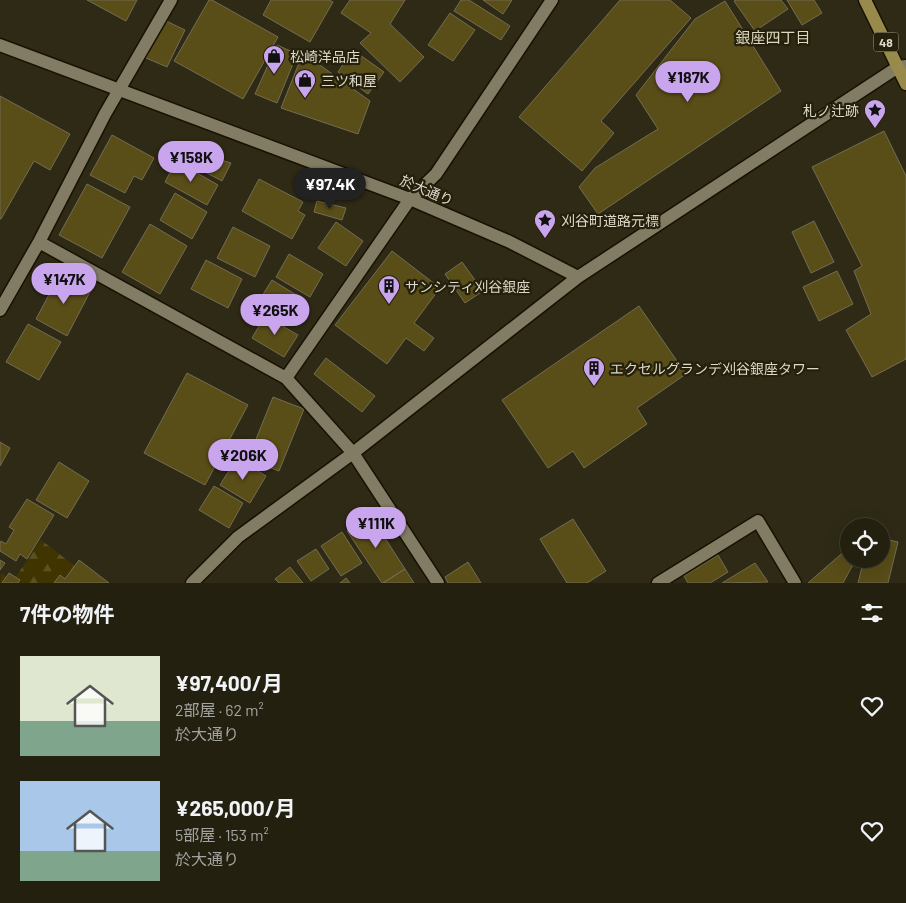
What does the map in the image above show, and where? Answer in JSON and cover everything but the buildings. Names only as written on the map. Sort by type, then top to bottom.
[{"type":"main road","name":"48","points":[[865,0],[902,67],[906,84]]},
{"type":"street","points":[[0,310],[39,242],[118,90],[171,0]]},
{"type":"street","points":[[286,378],[410,198],[436,174],[552,0]]},
{"type":"street","name":"於大通り","points":[[0,45],[410,198],[510,242],[578,277]]},
{"type":"street","points":[[192,583],[238,537],[353,453],[578,277],[902,67]]},
{"type":"street","points":[[39,242],[286,378],[353,453],[438,583]]},
{"type":"street","points":[[658,583],[758,521],[795,583]]},
{"type":"green space","points":[[41,540],[97,583],[0,583],[1,573],[13,581]]},
{"type":"place","name":"松崎洋品店","points":[[274,75]]},
{"type":"place","name":"三ツ和屋","points":[[305,99]]},
{"type":"place","name":"札ノ辻跡","points":[[875,129]]},
{"type":"place","name":"刈谷町道路元標","points":[[545,239]]},
{"type":"place","name":"サンシティ刈谷銀座","points":[[389,305]]},
{"type":"place","name":"エクセルグランデ刈谷銀座タワー","points":[[594,387]]},
{"type":"district","name":"銀座四丁目","points":[[773,37]]}]
